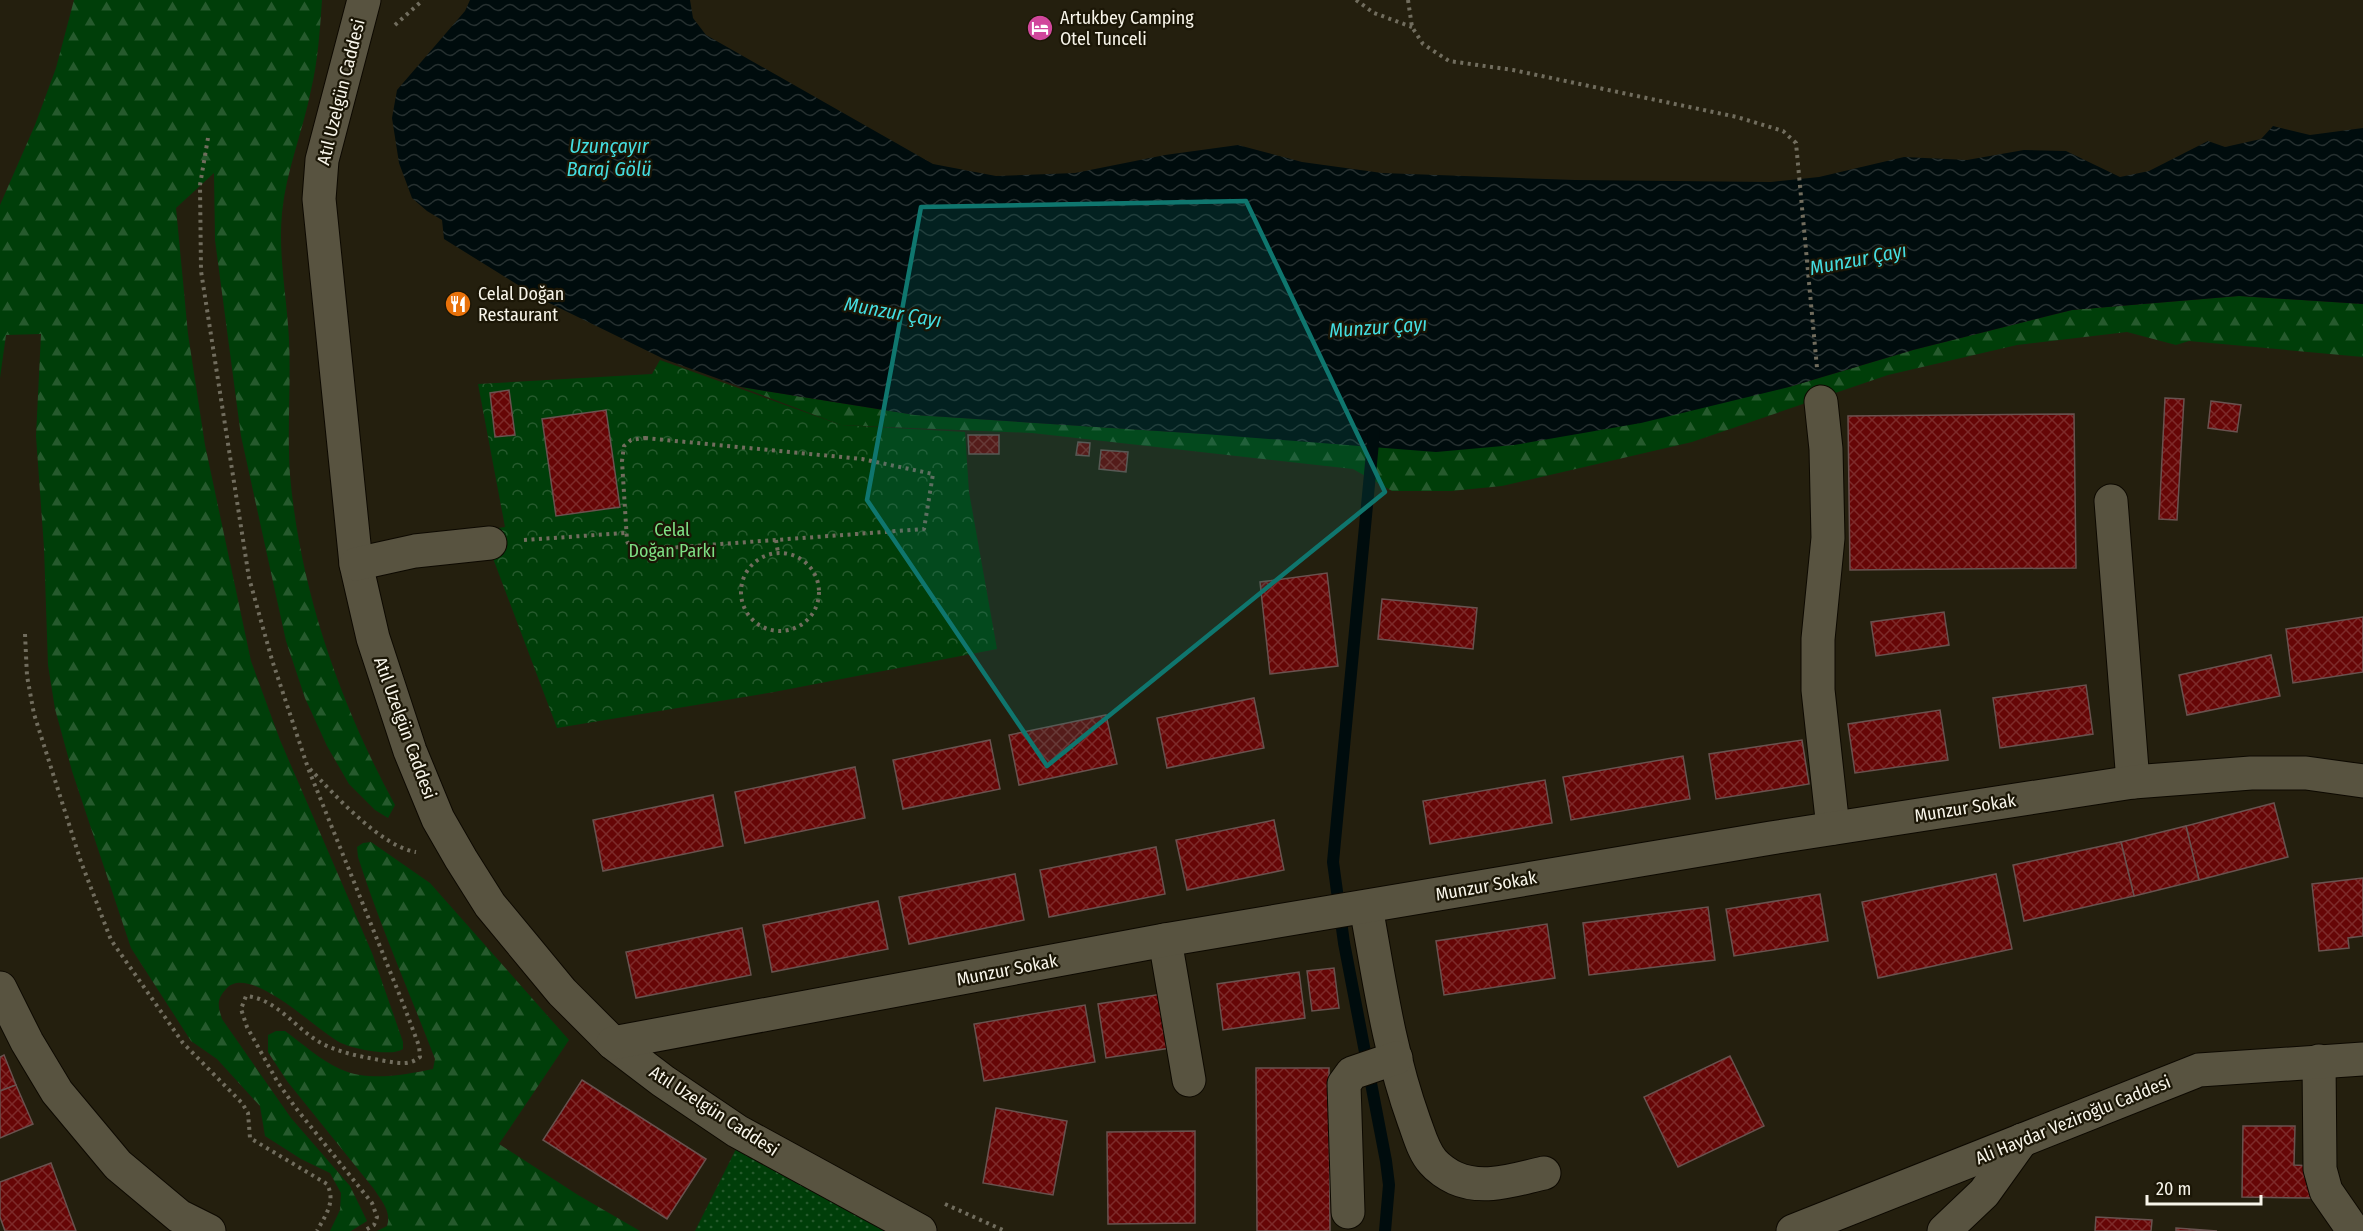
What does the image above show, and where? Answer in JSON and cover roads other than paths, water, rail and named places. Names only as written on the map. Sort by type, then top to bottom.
[{"type":"street","name":"Atıl Uzelgün Caddesi","points":[[364,0],[322,160],[319,199],[356,564],[373,638],[410,751],[438,819],[490,905],[562,992],[613,1043],[663,1081],[737,1131],[920,1231]]},
{"type":"street","points":[[1821,402],[1826,449],[1828,538],[1818,639],[1818,690],[1833,828]]},
{"type":"street","points":[[2110,501],[2133,782]]},
{"type":"street","points":[[356,564],[416,551],[490,543]]},
{"type":"street","name":"Munzur Sokak","points":[[613,1043],[1165,940],[1833,828],[2133,782],[2251,773],[2306,773],[2363,781]]},
{"type":"street","points":[[1366,907],[1386,1016],[1375,1065]]},
{"type":"street","points":[[1165,940],[1189,1080]]},
{"type":"street","points":[[0,988],[27,1042],[57,1092],[118,1165],[179,1216],[209,1231]]},
{"type":"street","name":"Ali Haydar Veziroğlu Caddesi","points":[[1793,1231],[2199,1070],[2363,1059]]},
{"type":"street","points":[[2319,1061],[2320,1169],[2326,1191],[2353,1230]]},
{"type":"street","points":[[1375,1065],[1405,1097],[1423,1146],[1433,1162],[1454,1178],[1473,1184],[1491,1184],[1545,1173]]},
{"type":"street","points":[[1348,1212],[1343,1089],[1346,1078],[1375,1065]]},
{"type":"street","points":[[1944,1231],[1984,1192],[2022,1140]]},
{"type":"water","name":"Uzunçayır Baraj Gölü","points":[[470,0],[690,0],[693,18],[706,35],[933,164],[996,176],[1075,173],[1165,155],[1238,145],[1302,162],[1382,173],[1575,180],[1771,182],[1819,177],[1904,157],[1967,160],[2024,150],[2066,151],[2120,177],[2149,171],[2208,141],[2225,147],[2261,139],[2273,126],[2310,135],[2363,128],[2363,304],[2239,296],[2072,310],[1913,350],[1789,387],[1641,423],[1514,445],[1436,452],[915,415],[741,387],[664,359],[539,298],[444,239],[442,220],[412,198],[399,163],[392,118],[397,90],[465,11]]},
{"type":"waterway","points":[[1374,432],[1333,862],[1344,943],[1386,1161],[1389,1185],[1385,1231]]},
{"type":"place","name":"Artukbey Camping Otel Tunceli","points":[[1040,28]]},
{"type":"place","name":"Celal Doğan Restaurant","points":[[458,304]]},
{"type":"water label","name":"Munzur Çayı","points":[[1858,259]]},
{"type":"water label","name":"Munzur Çayı","points":[[893,312]]},
{"type":"water label","name":"Munzur Çayı","points":[[1378,327]]},
{"type":"park label","name":"Celal Doğan Parkı","points":[[672,540]]}]
